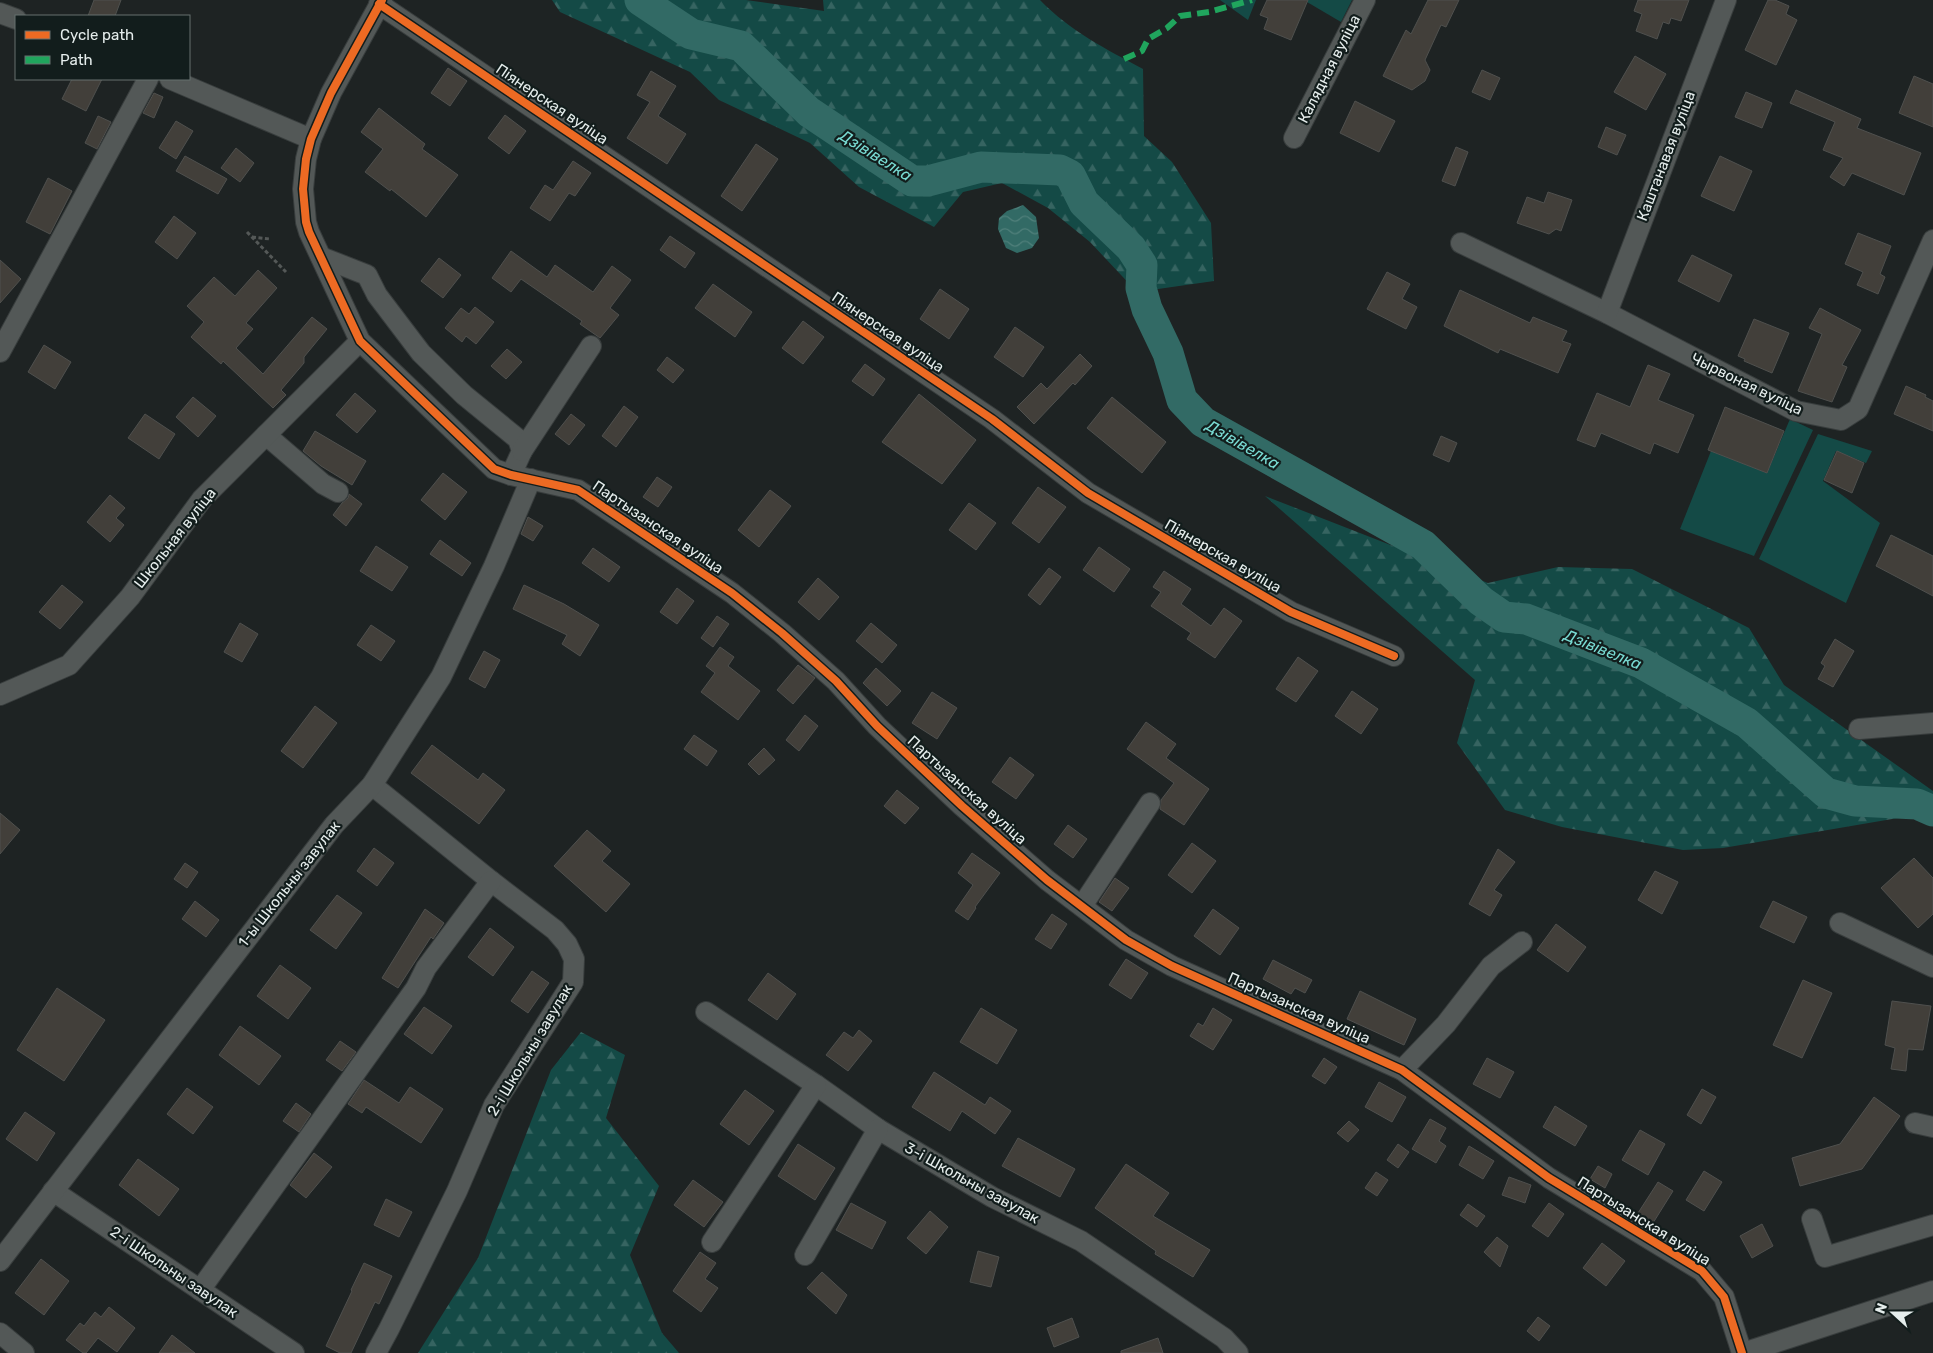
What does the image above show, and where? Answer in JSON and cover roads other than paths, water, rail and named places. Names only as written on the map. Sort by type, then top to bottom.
[{"type":"street","name":"Калядная вуліца","points":[[1294,138],[1365,0]]},
{"type":"street","name":"Каштанавая вуліца","points":[[1607,313],[1726,0]]},
{"type":"street","name":"Партызанская вуліца","points":[[381,2],[331,93],[311,139],[304,176],[304,209],[309,232],[360,341],[424,400],[494,469],[511,475],[578,490],[739,598],[782,632],[836,681],[877,726],[962,806],[1048,880],[1126,940],[1172,966],[1402,1070],[1549,1178],[1702,1271],[1724,1297],[1742,1353]]},
{"type":"street","name":"Піянерская вуліца","points":[[381,2],[992,419],[1088,493],[1291,612],[1394,656]]},
{"type":"street","points":[[0,13],[15,19]]},
{"type":"street","points":[[0,352],[147,80]]},
{"type":"street","points":[[172,80],[311,139]]},
{"type":"street","name":"Чырвоная вуліца","points":[[1461,243],[1607,313],[1796,411],[1841,420],[1858,409],[1933,240]]},
{"type":"street","points":[[321,257],[367,275],[377,295],[421,353],[464,396],[518,439],[522,451]]},
{"type":"street","name":"Школьная вуліца","points":[[0,695],[69,665],[130,597],[202,499],[360,341]]},
{"type":"street","points":[[511,475],[522,451],[591,346]]},
{"type":"street","points":[[266,435],[323,484],[338,492]]},
{"type":"street","name":"1-ы Школьны завулак","points":[[0,1261],[334,825],[372,785],[441,677],[494,566],[531,478]]},
{"type":"street","points":[[1859,729],[1933,723]]},
{"type":"street","name":"2-і Школьны завулак","points":[[372,785],[490,881],[555,930],[567,944],[574,959],[573,982],[494,1105],[457,1191],[376,1353]]},
{"type":"street","points":[[1082,906],[1150,803]]},
{"type":"street","points":[[200,1290],[416,988],[426,968],[490,881]]},
{"type":"street","points":[[1840,923],[1933,967]]},
{"type":"street","points":[[1402,1070],[1446,1024],[1491,966],[1522,942]]},
{"type":"street","name":"3-і Школьны завулак","points":[[706,1012],[816,1085],[878,1129],[992,1197],[1081,1241],[1224,1338],[1238,1353]]},
{"type":"street","points":[[712,1242],[816,1085]]},
{"type":"street","points":[[806,1255],[878,1129]]},
{"type":"street","name":"2-і Школьны завулак","points":[[53,1191],[294,1353]]},
{"type":"street","points":[[1812,1219],[1825,1257],[1933,1224]]},
{"type":"street","points":[[1742,1353],[1933,1291]]},
{"type":"street","points":[[0,1333],[24,1353]]},
{"type":"water","points":[[1023,205],[1036,217],[1039,238],[1032,248],[1017,253],[1006,248],[998,229],[999,218],[1007,211]]},
{"type":"water","points":[[1189,396],[1208,415],[1218,439],[1209,441],[1186,418],[1182,400]]},
{"type":"waterway","name":"Дзівівелка","points":[[640,0],[691,34],[741,46],[809,112],[912,181],[928,181],[981,167],[1060,170],[1070,175],[1084,203],[1131,248],[1142,265],[1141,288],[1147,309],[1168,353],[1182,400],[1203,422],[1423,545],[1481,601],[1504,617],[1526,619],[1641,663],[1747,723],[1826,793],[1855,801],[1917,804],[1933,811]]}]
